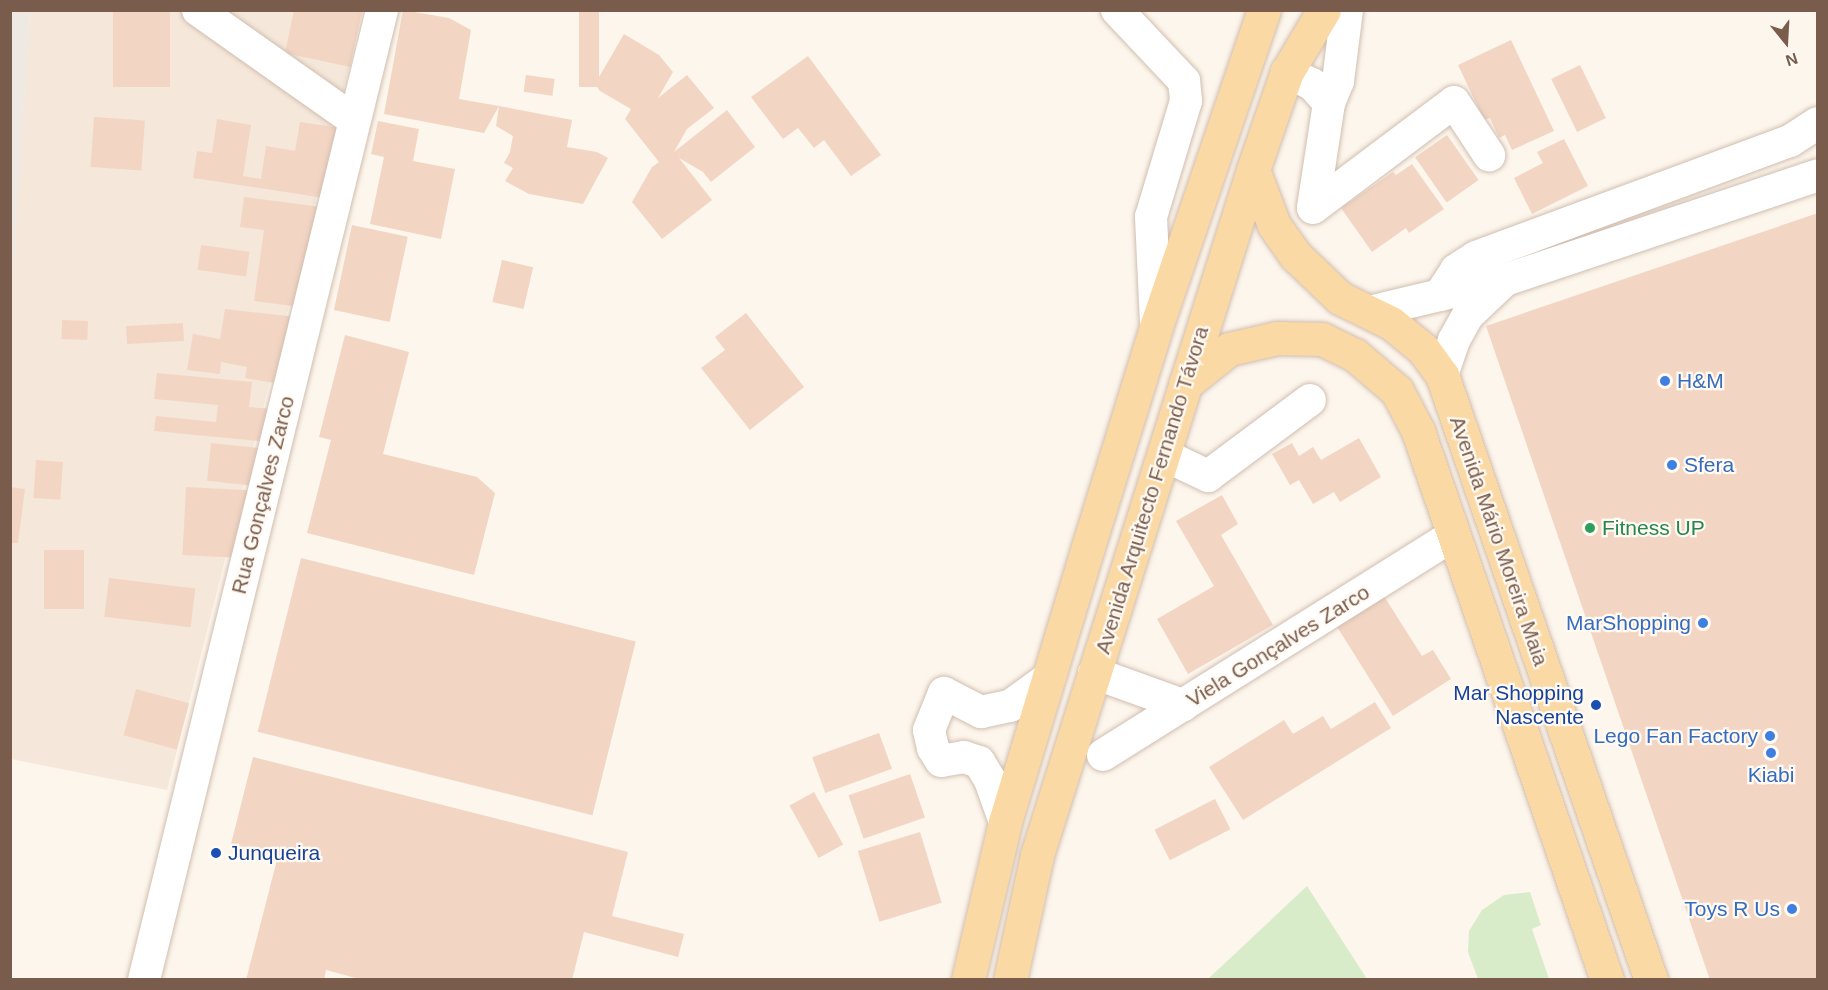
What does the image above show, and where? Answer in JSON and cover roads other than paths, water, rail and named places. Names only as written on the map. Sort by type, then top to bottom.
[{"type":"main road","name":"Avenida Arquitecto Fernando Távora","points":[[968,980],[1005,822],[1156,327],[1264,10]]},
{"type":"main road","name":"Avenida Arquitecto Fernando Távora","points":[[1010,980],[1037,855],[1253,170],[1287,72],[1324,10]]},
{"type":"main road","name":"Avenida Mário Moreira Maia","points":[[1253,170],[1274,225],[1295,255],[1340,298],[1391,323],[1423,349],[1442,375],[1651,980]]},
{"type":"main road","name":"Avenida Mário Moreira Maia","points":[[1185,384],[1229,349],[1277,338],[1322,339],[1355,355],[1396,391],[1418,431],[1452,536],[1607,980]]},
{"type":"street","points":[[198,10],[354,120]]},
{"type":"street","name":"Rua Gonçalves Zarco","points":[[144,980],[382,10]]},
{"type":"street","points":[[1117,10],[1184,81],[1186,101],[1150,217],[1156,327]]},
{"type":"street","points":[[1347,10],[1338,81],[1329,103],[1313,208],[1454,102],[1489,155]]},
{"type":"street","points":[[1287,72],[1312,84],[1329,103]]},
{"type":"street","points":[[1440,296],[1456,270],[1476,257],[1791,141],[1818,123]]},
{"type":"street","points":[[1369,312],[1505,280],[1818,175]]},
{"type":"street","points":[[1442,375],[1454,340],[1468,315],[1505,280]]},
{"type":"street","points":[[1164,454],[1208,476],[1310,400]]},
{"type":"street","name":"Viela Gonçalves Zarco","points":[[1103,755],[1452,536]]},
{"type":"street","points":[[1094,673],[1183,705]]},
{"type":"street","points":[[1005,822],[990,780],[979,762],[964,757],[941,761],[933,748],[929,730],[944,693],[981,712],[1010,706],[1050,677]]},
{"type":"place","name":"H&M","points":[[1665,381]]},
{"type":"place","name":"Sfera","points":[[1672,465]]},
{"type":"place","name":"Fitness UP","points":[[1590,528]]},
{"type":"place","name":"MarShopping","points":[[1703,623]]},
{"type":"place","name":"Mar Shopping Nascente","points":[[1596,705]]},
{"type":"place","name":"Lego Fan Factory","points":[[1770,736]]},
{"type":"place","name":"Kiabi","points":[[1771,753]]},
{"type":"place","name":"Junqueira","points":[[216,853]]},
{"type":"place","name":"Toys R Us","points":[[1792,909]]}]
